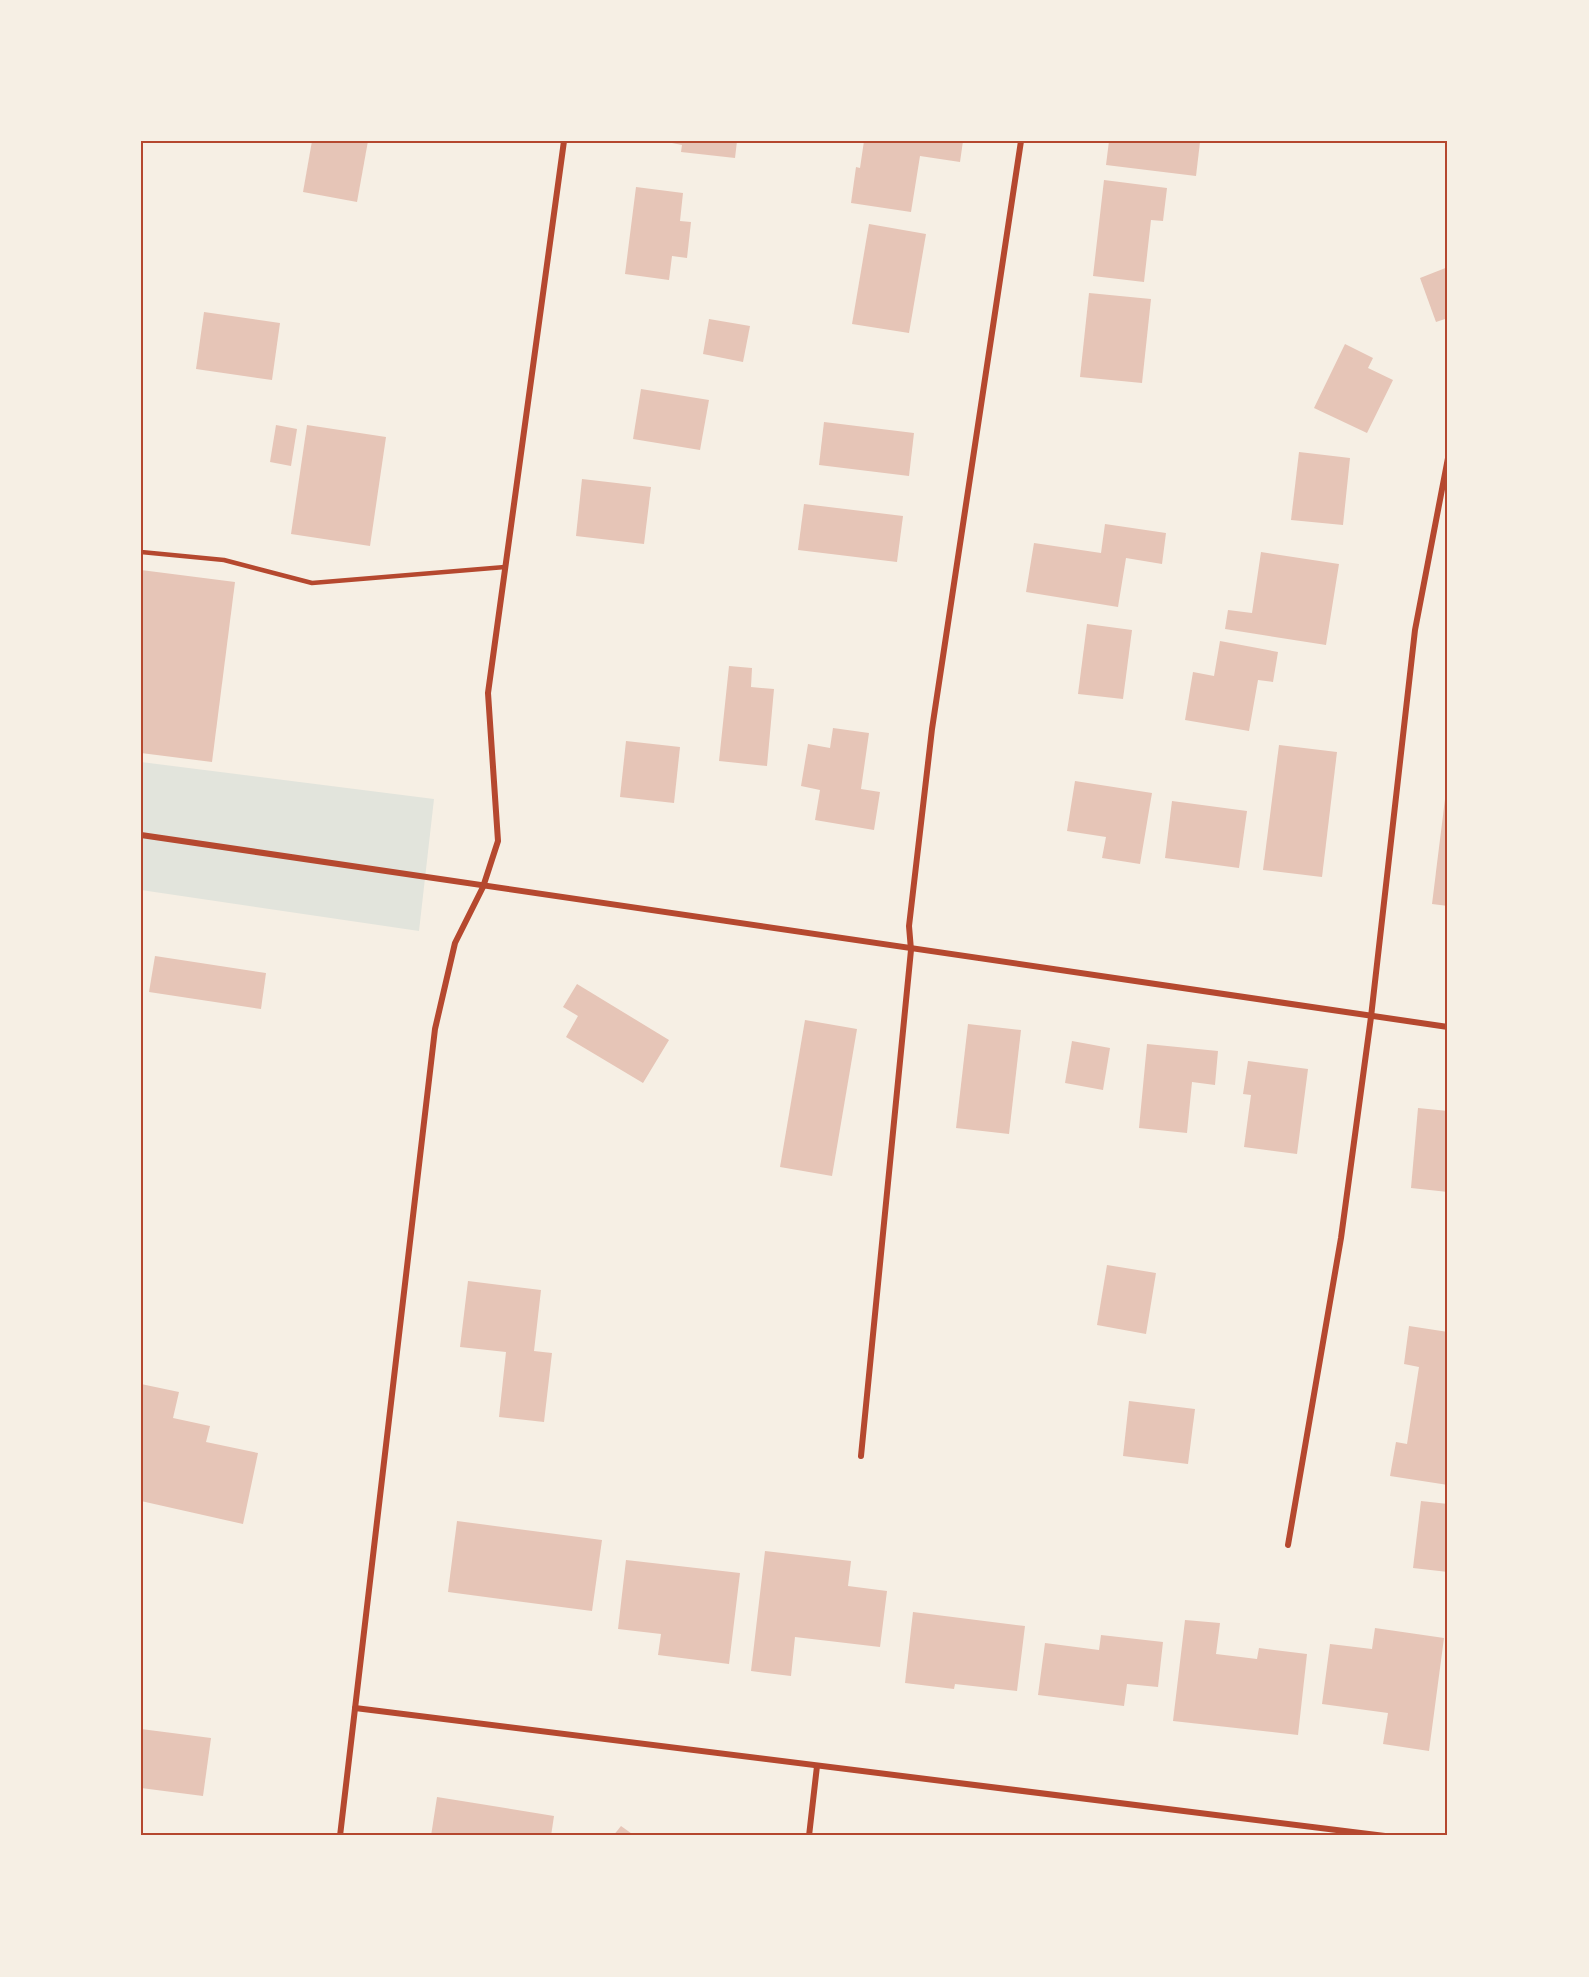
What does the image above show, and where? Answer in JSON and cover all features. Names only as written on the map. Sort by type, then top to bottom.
[{"type":"street","points":[[340,1836],[435,1029],[455,943],[483,887],[498,841],[488,693],[564,141]]},
{"type":"street","points":[[861,1456],[911,950],[909,926],[932,729],[1021,141]]},
{"type":"street","points":[[1288,1545],[1341,1238],[1371,1017],[1415,630],[1448,458]]},
{"type":"street","points":[[141,835],[911,950],[1448,1027]]},
{"type":"street","points":[[356,1708],[1384,1836]]},
{"type":"street","points":[[809,1836],[817,1766]]},
{"type":"lane","points":[[141,552],[224,560],[312,583],[505,567]]},
{"type":"shaded area","points":[[141,762],[434,799],[419,931],[141,890]]},
{"type":"building","points":[[312,141],[368,141],[357,202],[303,192]]},
{"type":"building","points":[[662,141],[737,141],[735,158],[681,152],[682,145]]},
{"type":"building","points":[[864,141],[963,141],[960,162],[920,156],[911,212],[851,203],[856,167],[860,168]]},
{"type":"building","points":[[1109,141],[1200,142],[1196,176],[1106,165]]},
{"type":"building","points":[[1104,180],[1167,188],[1163,221],[1151,220],[1144,282],[1093,276]]},
{"type":"building","points":[[636,187],[683,193],[680,221],[691,222],[687,258],[672,256],[669,280],[625,274]]},
{"type":"building","points":[[869,224],[926,234],[909,333],[852,324]]},
{"type":"building","points":[[1448,267],[1448,318],[1436,322],[1420,278]]},
{"type":"building","points":[[1089,293],[1151,299],[1142,383],[1080,377]]},
{"type":"building","points":[[204,312],[280,323],[272,380],[196,369]]},
{"type":"building","points":[[709,319],[750,326],[743,362],[703,354]]},
{"type":"building","points":[[1345,344],[1373,358],[1368,368],[1393,380],[1367,433],[1314,408]]},
{"type":"building","points":[[641,389],[709,400],[700,450],[633,439]]},
{"type":"building","points":[[824,422],[914,433],[909,476],[819,465]]},
{"type":"building","points":[[276,425],[297,429],[291,466],[270,462]]},
{"type":"building","points":[[307,425],[386,437],[370,546],[291,534]]},
{"type":"building","points":[[1299,452],[1350,458],[1343,525],[1291,520]]},
{"type":"building","points":[[582,479],[651,487],[644,544],[576,536]]},
{"type":"building","points":[[804,504],[903,516],[897,562],[798,550]]},
{"type":"building","points":[[1105,524],[1166,533],[1162,564],[1126,558],[1118,607],[1026,592],[1034,543],[1101,553]]},
{"type":"building","points":[[1261,552],[1339,564],[1326,645],[1225,629],[1228,610],[1252,613]]},
{"type":"building","points":[[141,570],[235,582],[212,762],[141,753]]},
{"type":"building","points":[[1087,624],[1132,630],[1123,699],[1078,694]]},
{"type":"building","points":[[1220,641],[1278,652],[1273,682],[1258,680],[1249,731],[1185,720],[1193,672],[1214,676]]},
{"type":"building","points":[[729,666],[752,668],[751,687],[774,689],[767,766],[719,761]]},
{"type":"building","points":[[833,728],[869,733],[861,789],[880,792],[874,830],[815,820],[820,790],[801,786],[808,744],[830,748]]},
{"type":"building","points":[[626,741],[680,747],[674,803],[620,797]]},
{"type":"building","points":[[1279,745],[1337,752],[1322,877],[1263,870]]},
{"type":"building","points":[[1075,781],[1152,793],[1140,864],[1102,858],[1106,837],[1067,831]]},
{"type":"building","points":[[1448,783],[1448,906],[1432,904]]},
{"type":"building","points":[[1172,801],[1247,811],[1239,868],[1165,858]]},
{"type":"building","points":[[155,956],[266,973],[261,1009],[149,992]]},
{"type":"building","points":[[577,984],[669,1040],[643,1083],[566,1037],[578,1016],[563,1007]]},
{"type":"building","points":[[805,1020],[857,1029],[832,1176],[780,1167]]},
{"type":"building","points":[[968,1024],[1021,1030],[1009,1134],[956,1128]]},
{"type":"building","points":[[1072,1041],[1110,1048],[1103,1090],[1065,1083]]},
{"type":"building","points":[[1147,1044],[1218,1051],[1215,1085],[1192,1082],[1187,1133],[1139,1128]]},
{"type":"building","points":[[1248,1061],[1308,1069],[1297,1154],[1244,1147],[1251,1095],[1243,1094]]},
{"type":"building","points":[[1418,1108],[1448,1111],[1448,1192],[1411,1188]]},
{"type":"building","points":[[1107,1265],[1156,1273],[1146,1334],[1097,1325]]},
{"type":"building","points":[[468,1281],[541,1290],[534,1351],[552,1353],[544,1422],[499,1417],[506,1352],[460,1347]]},
{"type":"building","points":[[1409,1326],[1448,1332],[1448,1485],[1390,1476],[1396,1442],[1407,1444],[1419,1367],[1404,1364]]},
{"type":"building","points":[[141,1384],[179,1392],[173,1418],[210,1426],[206,1442],[258,1453],[243,1524],[141,1501]]},
{"type":"building","points":[[1129,1401],[1195,1409],[1188,1464],[1123,1456]]},
{"type":"building","points":[[1421,1501],[1448,1504],[1448,1572],[1413,1568]]},
{"type":"building","points":[[457,1521],[602,1540],[592,1611],[448,1592]]},
{"type":"building","points":[[765,1551],[851,1561],[848,1586],[887,1591],[880,1647],[795,1637],[791,1676],[751,1671]]},
{"type":"building","points":[[626,1560],[740,1573],[729,1664],[658,1655],[661,1634],[618,1629]]},
{"type":"building","points":[[913,1612],[1025,1626],[1017,1691],[955,1684],[954,1689],[905,1683]]},
{"type":"building","points":[[1185,1620],[1220,1623],[1216,1654],[1257,1659],[1259,1648],[1307,1654],[1298,1735],[1173,1721]]},
{"type":"building","points":[[1375,1628],[1444,1638],[1429,1751],[1383,1744],[1388,1713],[1322,1704],[1330,1644],[1372,1649]]},
{"type":"building","points":[[1101,1635],[1163,1642],[1158,1687],[1127,1684],[1124,1706],[1038,1695],[1045,1643],[1099,1650]]},
{"type":"building","points":[[141,1729],[211,1738],[203,1796],[141,1788]]},
{"type":"building","points":[[437,1797],[554,1816],[551,1836],[431,1836]]},
{"type":"building","points":[[621,1826],[635,1836],[613,1836]]}]
